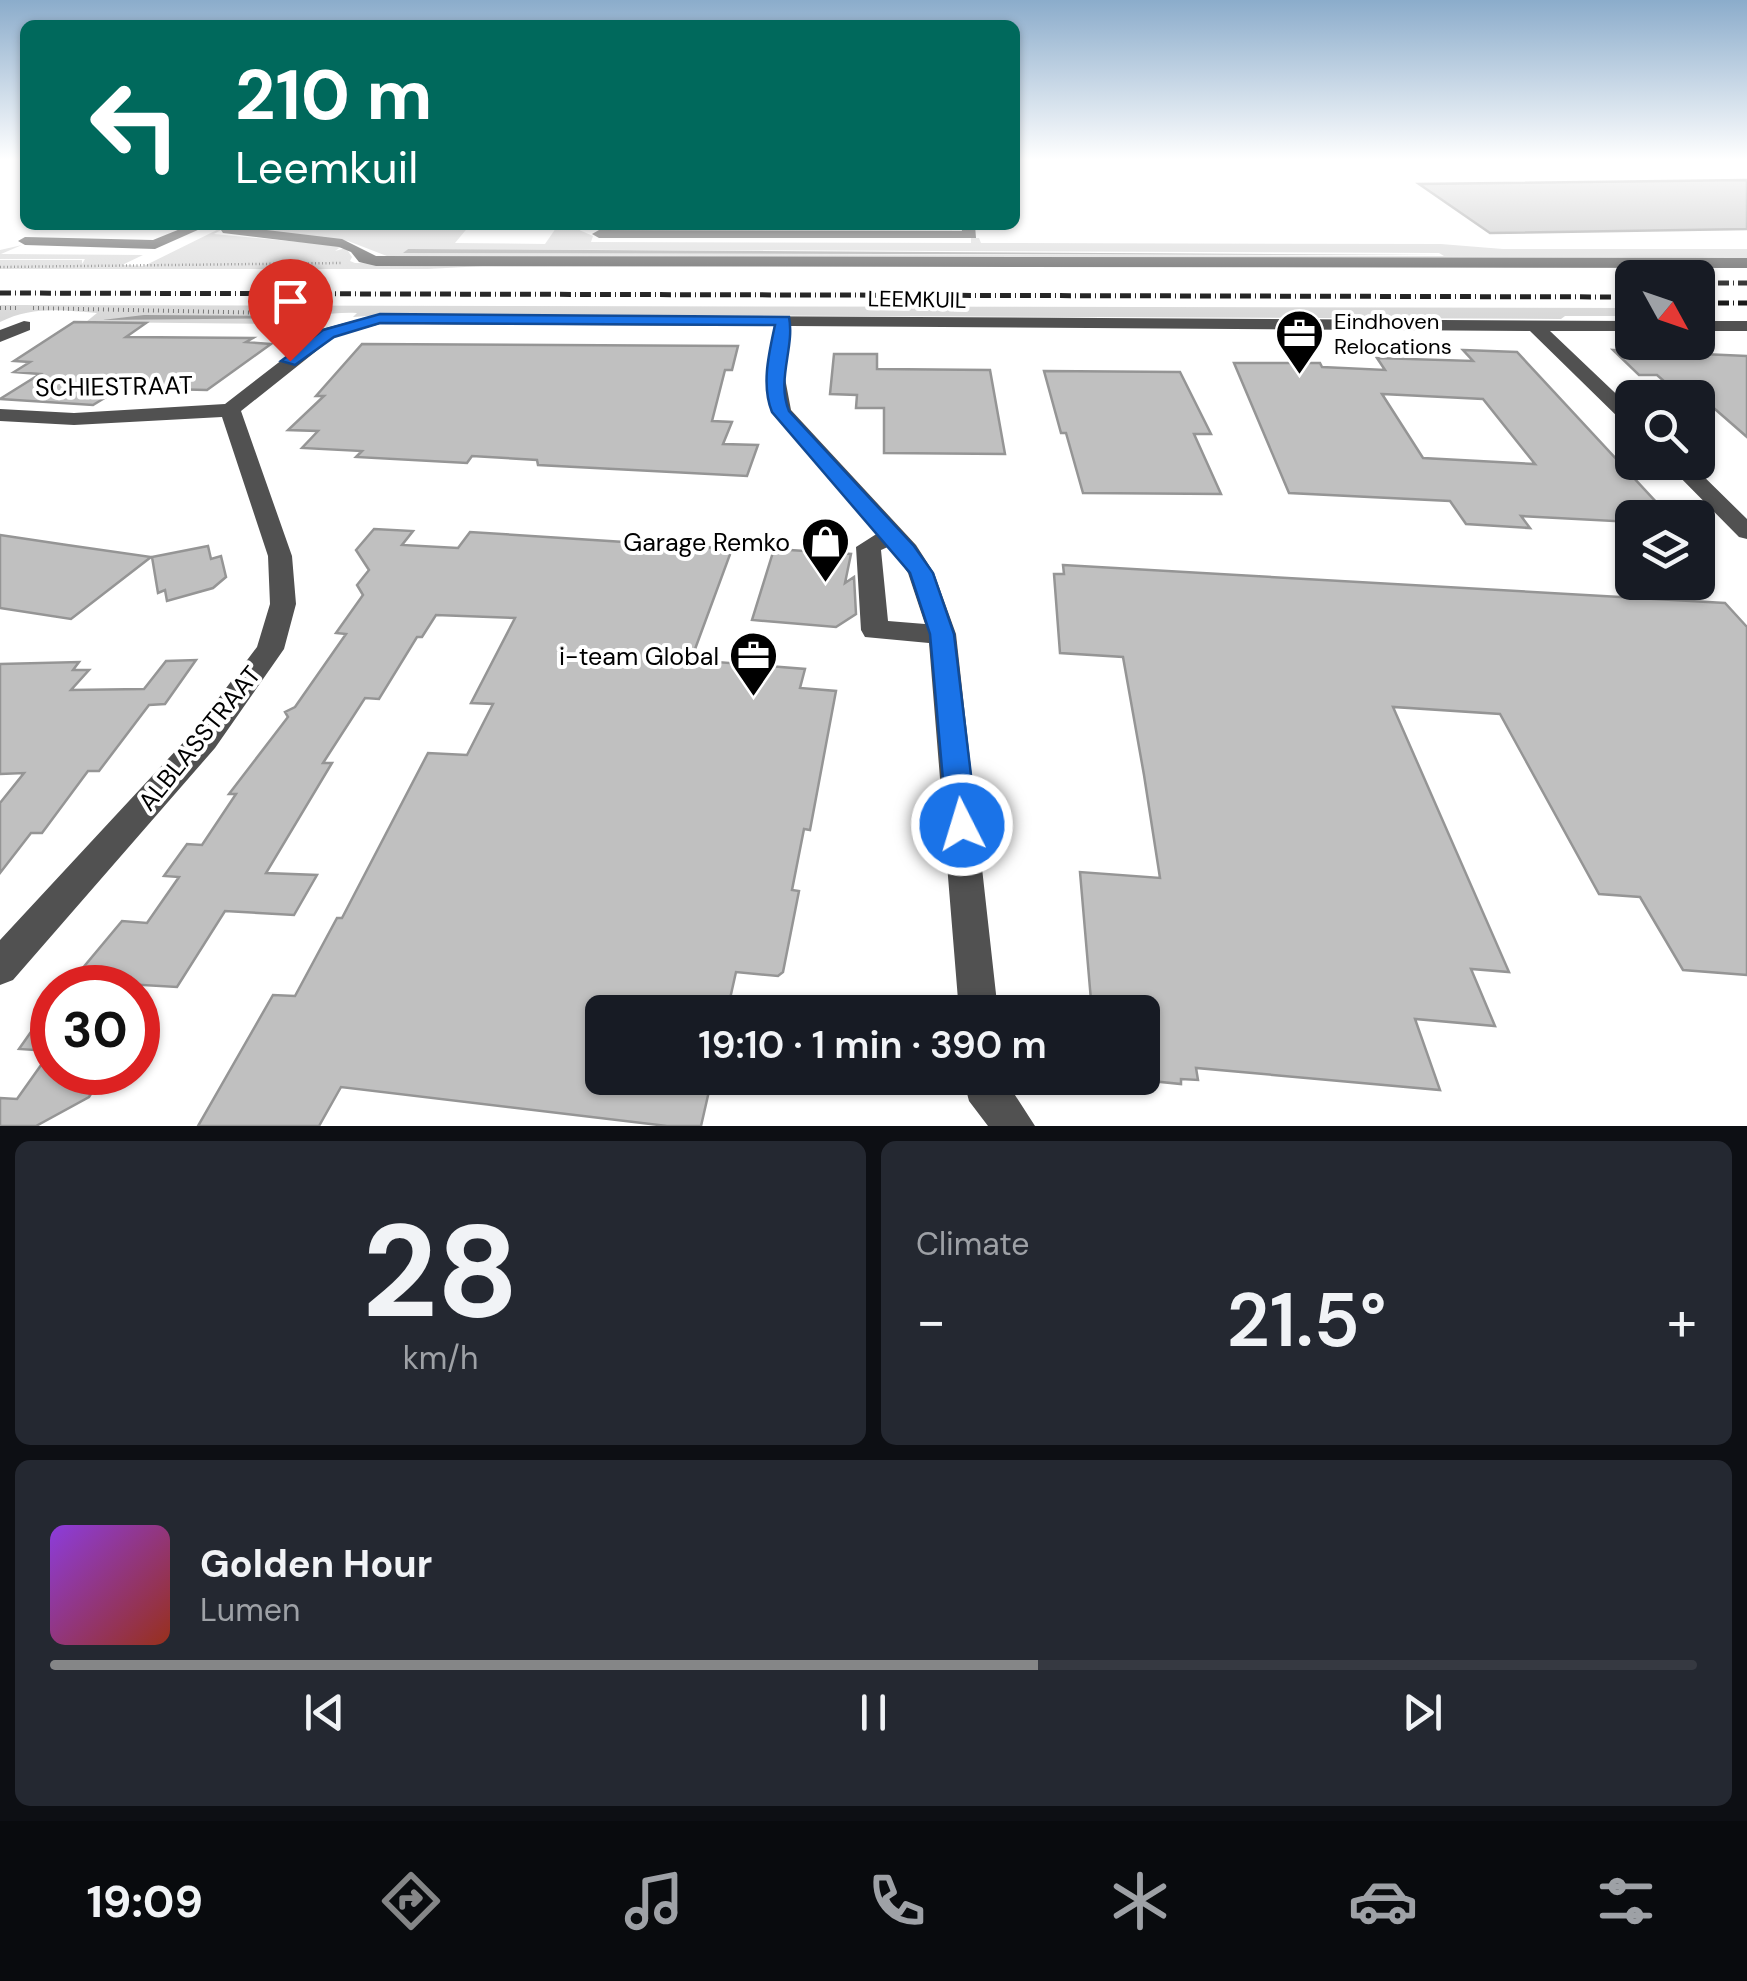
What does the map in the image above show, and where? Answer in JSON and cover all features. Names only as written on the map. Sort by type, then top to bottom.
[{"type":"street","points":[[25,241],[155,245],[190,230]]},
{"type":"street","points":[[228,230],[342,243],[356,249],[364,259],[391,261],[1747,263]]},
{"type":"street","points":[[598,234],[971,235],[970,230]]},
{"type":"street","points":[[784,320],[776,360],[776,400],[781,412],[893,536],[921,573],[942,634],[976,995]]},
{"type":"street","name":"LEEMKUIL","points":[[230,410],[314,342],[360,321],[1615,326]]},
{"type":"street","points":[[0,337],[24,326]]},
{"type":"street","points":[[1535,326],[1615,404]]},
{"type":"street","points":[[1715,326],[1747,326]]},
{"type":"street","name":"SCHIESTRAAT","points":[[0,414],[90,418],[230,410]]},
{"type":"street","name":"ALBLASSTRAAT","points":[[0,967],[204,740],[270,649],[283,604],[280,556],[230,410]]},
{"type":"street","points":[[1694,480],[1747,532]]},
{"type":"street","points":[[893,536],[868,547],[876,630],[942,634]]},
{"type":"street","points":[[991,1095],[1014,1126]]},
{"type":"path","points":[[0,266],[316,266]]},
{"type":"path","points":[[0,308],[312,312]]},
{"type":"shaded area","points":[[217,230],[221,230],[214,234],[342,246],[335,251],[346,248],[352,257],[350,261],[355,263],[501,265],[428,269],[0,269],[0,260],[82,260],[82,264],[85,259],[0,259],[0,250],[22,245],[1,254],[143,255],[122,265],[144,266]]},
{"type":"shaded area","points":[[252,230],[466,230],[455,243],[545,244],[555,230],[579,230],[593,236],[591,242],[971,243],[971,238],[979,238],[981,243],[1747,249],[1747,260],[392,258],[348,241]],"holes":[[[408,249],[1444,256],[404,253]]]},
{"type":"shaded area","points":[[408,249],[1445,255],[403,253]]},
{"type":"shaded area","points":[[0,305],[1615,308],[1615,316],[1561,319],[397,314],[353,317],[357,313],[349,313],[314,316],[290,324],[86,322],[97,313],[59,310],[24,313],[0,322]]},
{"type":"shaded area","points":[[144,315],[285,316],[294,318],[102,320]]},
{"type":"building","points":[[1462,214],[1747,214],[1747,229],[1490,233]]},
{"type":"building","points":[[74,322],[146,323],[126,337],[253,338],[246,342],[271,344],[207,390],[121,388],[93,405],[0,399],[40,374],[14,372],[30,362],[14,361]]},
{"type":"building","points":[[362,344],[738,346],[732,370],[725,370],[712,421],[732,422],[723,444],[758,445],[747,476],[538,465],[537,460],[472,456],[467,463],[356,457],[362,451],[302,448],[318,431],[288,430],[324,396],[316,396]]},
{"type":"building","points":[[1463,350],[1517,352],[1615,458],[1615,480],[1636,480],[1654,500],[1615,500],[1615,521],[1521,516],[1530,528],[1466,524],[1450,501],[1289,493],[1234,363],[1320,363],[1322,367],[1385,370],[1377,358],[1473,361]],"holes":[[[1382,394],[1483,399],[1535,464],[1423,458]]]},
{"type":"building","points":[[834,354],[877,354],[877,369],[990,370],[1005,454],[884,453],[884,408],[856,408],[857,395],[830,394]]},
{"type":"building","points":[[1747,356],[1747,437],[1715,409],[1715,380],[1663,380],[1657,375],[1639,375],[1623,360]]},
{"type":"building","points":[[1044,371],[1180,372],[1211,434],[1194,434],[1221,494],[1083,493]]},
{"type":"building","points":[[374,529],[413,531],[402,545],[458,548],[470,532],[732,549],[691,660],[805,669],[800,688],[836,691],[810,830],[804,829],[792,890],[799,891],[783,972],[778,976],[736,972],[731,995],[585,995],[585,1095],[708,1095],[701,1126],[667,1126],[341,1087],[319,1126],[198,1126],[273,995],[295,996],[337,918],[342,918],[428,753],[467,755],[493,704],[471,703],[515,618],[436,615],[422,637],[417,637],[379,699],[365,698],[323,763],[332,763],[266,873],[317,875],[294,915],[225,911],[177,987],[160,986],[160,965],[85,965],[122,921],[147,923],[179,877],[164,876],[187,844],[202,845],[236,794],[229,794],[288,717],[285,712],[295,707],[346,634],[336,633],[363,595],[357,585],[369,570],[356,550]]},
{"type":"building","points":[[0,535],[151,557],[71,619],[0,608]]},
{"type":"building","points":[[208,546],[211,559],[221,556],[226,577],[213,588],[167,601],[165,590],[158,593],[152,557]]},
{"type":"building","points":[[774,549],[851,554],[845,583],[854,577],[856,614],[836,627],[752,620]]},
{"type":"building","points":[[1063,565],[1615,597],[1615,600],[1725,603],[1747,627],[1747,975],[1683,970],[1640,897],[1599,894],[1500,714],[1393,707],[1509,972],[1471,969],[1495,1026],[1415,1019],[1440,1090],[1196,1068],[1198,1080],[1181,1079],[1181,1084],[1160,1082],[1160,995],[1091,995],[1080,872],[1160,878],[1123,657],[1060,653],[1054,574],[1064,574]]},
{"type":"building","points":[[196,660],[165,704],[149,705],[99,771],[88,771],[42,833],[31,833],[0,873],[0,803],[24,773],[0,774],[0,664],[79,662],[73,670],[89,670],[71,690],[144,689],[166,661]]},
{"type":"building","points":[[30,1033],[30,1050],[19,1049]]},
{"type":"building","points":[[30,1081],[30,1095],[90,1095],[36,1126],[0,1126],[0,1098],[17,1099]]},
{"type":"railway","points":[[1715,283],[1747,283]]},
{"type":"railway","points":[[0,293],[1615,297]]},
{"type":"railway","points":[[1715,303],[1747,303]]},
{"type":"place","name":"Eindhoven Relocations","points":[[1299,376]]},
{"type":"place","name":"Garage Remko","points":[[825,584]]},
{"type":"place","name":"i-team Global","points":[[754,698]]},
{"type":"route","points":[[290,361],[328,333],[360,321],[380,319],[784,320],[776,360],[776,400],[781,412],[794,431],[906,550],[921,573],[942,634],[962,825]]}]
